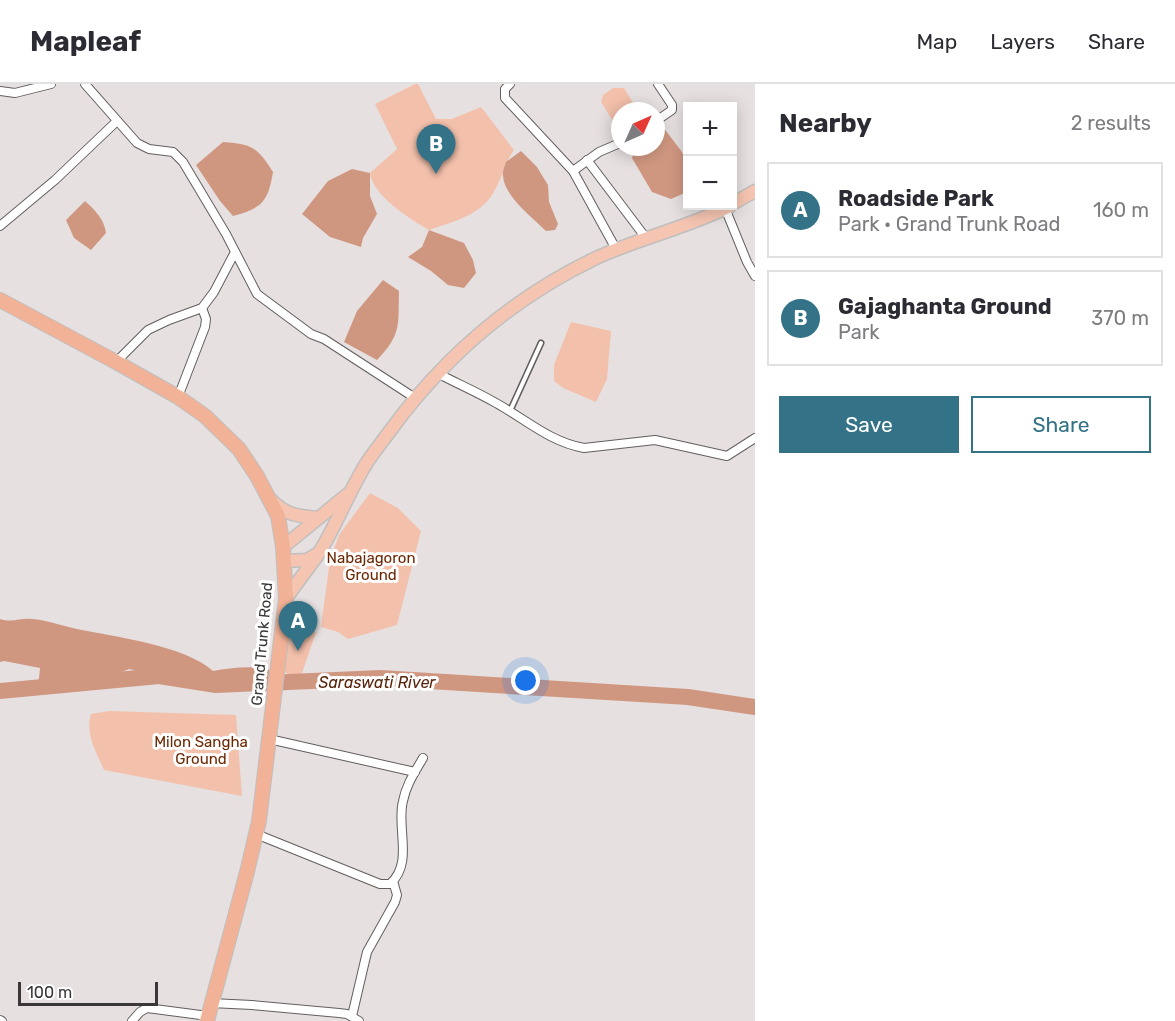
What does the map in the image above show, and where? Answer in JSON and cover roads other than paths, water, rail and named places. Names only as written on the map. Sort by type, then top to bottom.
[{"type":"highway","name":"Grand Trunk Road","points":[[0,300],[178,397],[205,416],[239,449],[270,498],[278,516],[284,554],[286,598],[256,834],[209,1013]]},
{"type":"main road","points":[[737,201],[755,191]]},
{"type":"main road","points":[[286,598],[333,530],[367,463],[415,398],[437,373],[479,333],[526,297],[569,272],[616,249],[719,210]]},
{"type":"main road","points":[[319,553],[307,560],[284,554],[318,519],[351,491]]},
{"type":"main road","points":[[270,498],[281,510],[318,519]]},
{"type":"street","points":[[0,91],[15,93],[51,84]]},
{"type":"street","points":[[85,84],[137,143],[149,149],[173,152],[183,162],[257,294],[311,334],[324,339],[415,398]]},
{"type":"street","points":[[510,84],[504,93],[508,102],[573,171],[616,249]]},
{"type":"street","points":[[658,84],[672,105],[672,110],[665,115]]},
{"type":"street","points":[[0,226],[55,180],[117,121]]},
{"type":"street","points":[[573,171],[599,152],[611,147]]},
{"type":"street","points":[[587,160],[646,238]]},
{"type":"street","points":[[730,210],[747,262],[755,276]]},
{"type":"street","points":[[116,362],[148,330],[202,308],[235,252]]},
{"type":"street","points":[[178,397],[205,327],[205,315],[202,308]]},
{"type":"street","points":[[437,373],[510,411],[561,442],[584,448],[655,441],[727,456],[755,438]]},
{"type":"street","points":[[269,739],[415,772]]},
{"type":"street","points":[[256,834],[386,885],[397,877],[403,854],[402,802],[423,758]]},
{"type":"street","points":[[132,1021],[147,1008],[209,1013],[252,1005],[339,1013],[356,1019],[367,952],[397,895],[393,881]]},
{"type":"lane","points":[[510,411],[541,343]]},
{"type":"waterway","name":"Saraswati River","points":[[0,691],[159,676],[216,685],[381,678],[688,697],[755,707]]},
{"type":"place","name":"Gajaghanta Ground","points":[[436,174]]},
{"type":"place","name":"Roadside Park","points":[[298,651]]},
{"type":"park label","name":"Nabajagoron Ground","points":[[371,566]]},
{"type":"park label","name":"Milon Sangha Ground","points":[[201,750]]}]
